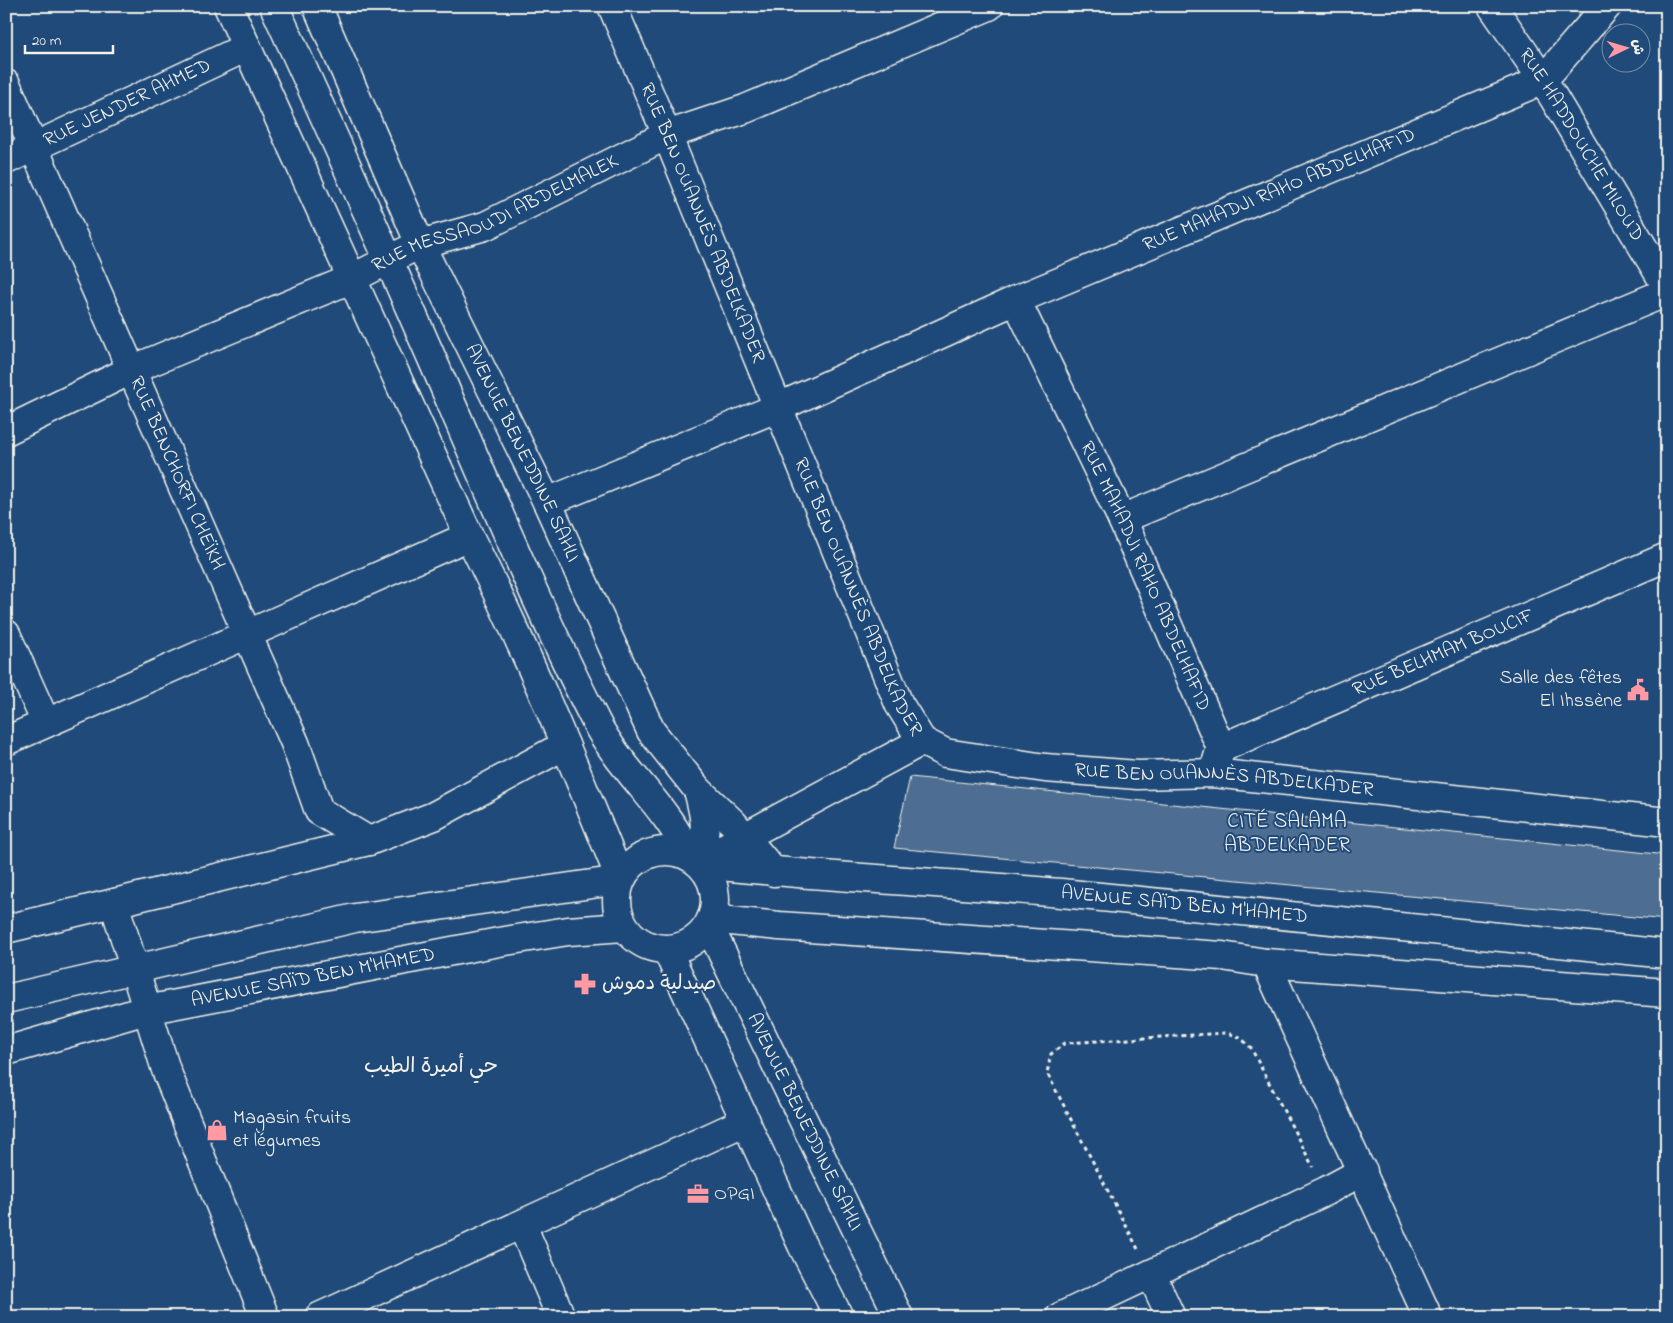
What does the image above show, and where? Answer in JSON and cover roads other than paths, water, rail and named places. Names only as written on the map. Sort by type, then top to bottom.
[{"type":"street","points":[[228,6],[469,536],[500,600],[565,745],[620,879]]},
{"type":"street","name":"AVENUE BENEDDINE SAHLI","points":[[274,6],[389,260],[502,520],[598,725],[643,789],[665,813],[695,860]]},
{"type":"street","name":"RUE BEN OUANNÈS ABDELKADER","points":[[612,6],[779,407],[899,704],[922,741],[945,754],[1044,768],[1138,775],[1213,774],[1667,822]]},
{"type":"street","name":"RUE MESSAOUDI ABDELMALEK","points":[[6,431],[131,370],[352,279],[420,244],[486,226],[667,135],[745,109],[989,6]]},
{"type":"street","name":"RUE HADDOUCHE MILOUD","points":[[1492,6],[1543,80],[1667,287]]},
{"type":"street","points":[[1543,80],[1607,6]]},
{"type":"street","name":"AVENUE BENEDDINE SAHLI","points":[[327,10],[420,244],[546,502],[651,731],[698,790],[743,836],[774,872]]},
{"type":"street","name":"RUE JENDER AHMED","points":[[6,160],[247,47]]},
{"type":"street","name":"RUE MAHADJI RAHO ABDELHAFID","points":[[546,502],[779,407],[1016,300],[1543,80]]},
{"type":"street","name":"RUE BENCHORFI CHEÏKH","points":[[6,84],[295,743],[319,811],[368,841]]},
{"type":"street","points":[[1122,519],[1667,292]]},
{"type":"street","name":"RUE MAHADJI RAHO ABDELHAFID","points":[[1016,300],[1122,519],[1221,748]]},
{"type":"street","points":[[6,741],[247,636],[469,536]]},
{"type":"street","name":"RUE BELHMAM BOUCIF","points":[[1221,748],[1667,557]]},
{"type":"street","points":[[6,634],[46,723]]},
{"type":"street","points":[[695,860],[922,741]]},
{"type":"street","points":[[6,928],[368,841],[434,816],[565,745]]},
{"type":"street","points":[[1213,774],[1221,748]]},
{"type":"street","points":[[695,860],[704,845],[705,818],[698,790]]},
{"type":"street","points":[[657,850],[673,850],[695,860],[711,877],[716,893],[710,922],[698,939],[683,947],[666,950],[650,947],[635,938],[624,927],[618,912],[616,896],[620,879],[642,856],[657,850]]},
{"type":"street","name":"AVENUE SAÏD BEN M'HAMED","points":[[695,860],[774,872],[860,876],[1050,892],[1667,954]]},
{"type":"street","points":[[6,999],[355,918],[620,879]]},
{"type":"street","points":[[114,903],[136,968],[146,1010],[166,1070],[265,1317]]},
{"type":"street","points":[[710,922],[1222,956],[1266,963],[1667,993]]},
{"type":"street","name":"AVENUE BENEDDINE SAHLI","points":[[710,922],[899,1317]]},
{"type":"street","name":"AVENUE SAÏD BEN M'HAMED","points":[[6,1051],[146,1010],[499,942],[568,931],[624,927]]},
{"type":"street","points":[[666,950],[802,1245],[839,1317]]},
{"type":"street","points":[[1266,963],[1363,1171],[1428,1317]]},
{"type":"street","points":[[319,1317],[746,1121]]},
{"type":"street","points":[[1072,1314],[1151,1274],[1326,1191],[1363,1171]]},
{"type":"street","points":[[522,1225],[561,1317]]},
{"type":"street","points":[[1151,1274],[1171,1317]]},
{"type":"place","name":"Salle des fêtes El Ihssène","points":[[1638,690]]},
{"type":"place","name":"صيدلية دموش","points":[[585,984]]},
{"type":"place","name":"Magasin fruits et légumes","points":[[217,1130]]},
{"type":"place","name":"OPGI","points":[[698,1194]]},
{"type":"district","name":"CITÉ SALAMA ABDELKADER","points":[[1287,834]]},
{"type":"district","name":"حي أميرة الطيب","points":[[431,1067]]}]
